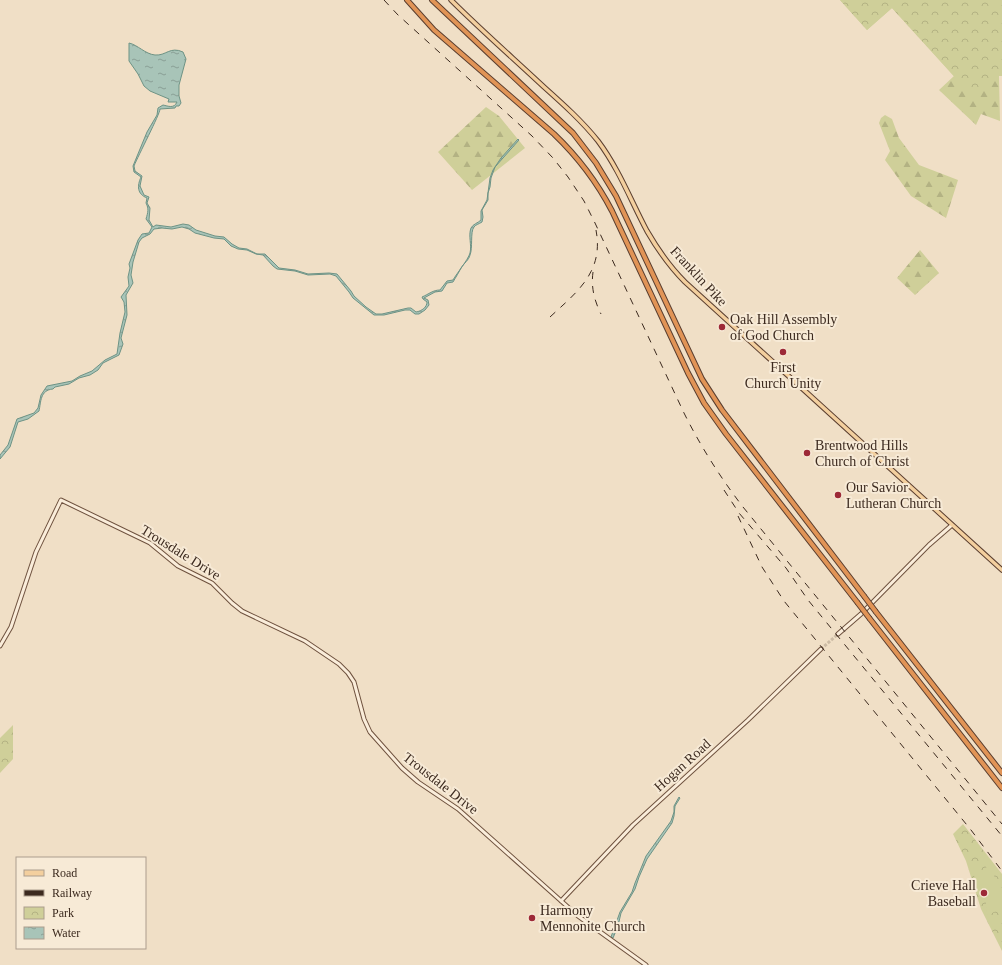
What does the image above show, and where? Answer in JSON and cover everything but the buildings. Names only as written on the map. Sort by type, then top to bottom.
[{"type":"highway","points":[[407,0],[420,16],[438,33],[561,141],[586,170],[612,211],[704,403],[726,434],[1002,788]]},
{"type":"highway","points":[[432,0],[568,128],[596,163],[616,196],[702,379],[722,410],[876,612],[1002,773]]},
{"type":"main road","name":"Franklin Pike","points":[[451,0],[572,112],[593,135],[619,173],[645,227],[657,247],[685,282],[1002,570]]},
{"type":"street","name":"Trousdale Drive","points":[[0,646],[11,627],[36,552],[61,500],[150,543],[178,566],[212,583],[234,605],[245,613],[305,641],[339,664],[349,674],[354,682],[364,719],[370,732],[396,762],[411,776],[461,812],[589,925],[646,965]]},
{"type":"street","points":[[838,634],[861,614],[929,545],[952,525]]},
{"type":"street","name":"Hogan Road","points":[[561,901],[633,825],[753,715],[821,649]]},
{"type":"green space","points":[[840,0],[1002,0],[1002,76],[999,76],[1000,121],[981,114],[976,125],[939,90],[954,76],[892,8],[867,30]]},
{"type":"green space","points":[[840,0],[1002,0],[1002,76],[999,76],[969,93],[892,8],[867,30]]},
{"type":"green space","points":[[486,107],[499,116],[525,148],[472,190],[438,152]]},
{"type":"green space","points":[[885,115],[892,119],[899,138],[919,165],[958,180],[946,218],[911,196],[885,160],[890,151],[879,123],[881,118]]},
{"type":"green space","points":[[920,250],[939,273],[915,295],[897,278]]},
{"type":"green space","points":[[13,725],[13,759],[0,773],[0,738]]},
{"type":"green space","points":[[963,824],[1002,874],[1002,951],[981,909],[966,861],[953,834]]},
{"type":"green space","points":[[988,866],[1002,889],[1002,908],[988,915],[986,902],[990,889],[981,888],[974,875],[978,870],[980,872]]},
{"type":"water","points":[[129,43],[155,55],[179,50],[183,52],[186,59],[179,85],[179,96],[181,103],[175,108],[160,109],[134,166],[135,171],[142,176],[140,186],[144,195],[149,197],[147,203],[150,208],[149,220],[153,227],[156,225],[171,227],[183,224],[189,225],[196,230],[215,236],[224,237],[239,248],[247,249],[257,254],[265,254],[279,268],[295,270],[308,274],[329,273],[337,274],[354,296],[376,314],[408,308],[411,308],[416,312],[420,311],[427,304],[422,297],[433,291],[440,290],[447,281],[453,280],[461,269],[453,282],[447,283],[442,291],[435,292],[424,298],[428,300],[429,305],[419,314],[415,314],[410,310],[405,310],[384,315],[374,315],[353,298],[336,276],[330,274],[308,275],[295,271],[277,269],[263,255],[256,254],[247,250],[238,249],[231,246],[224,239],[195,233],[182,227],[172,229],[154,229],[139,242],[133,262],[131,275],[133,283],[126,295],[127,315],[121,338],[123,344],[119,355],[103,363],[98,370],[90,375],[79,378],[69,384],[55,387],[43,394],[39,411],[28,419],[18,422],[10,447],[0,459],[0,455],[8,445],[17,419],[34,413],[38,408],[41,395],[47,386],[72,381],[92,371],[105,360],[117,354],[125,312],[124,302],[121,297],[129,286],[129,264],[138,240],[142,234],[149,233],[152,227],[146,219],[148,211],[146,203],[147,198],[141,194],[139,189],[141,177],[134,172],[133,166],[147,132],[157,115],[158,108],[163,105],[174,106],[177,102],[168,102],[169,99],[150,91],[144,86],[129,61]]},
{"type":"water","points":[[518,139],[519,140],[495,167],[501,158]]},
{"type":"water","points":[[495,167],[491,178],[488,200],[482,210],[482,222],[473,229],[471,252],[469,258],[464,264],[470,253],[471,228],[481,220],[481,211],[487,200],[490,178]]},
{"type":"water","points":[[679,797],[680,798],[675,806],[672,823],[647,859],[635,889],[621,913],[613,938],[611,937],[620,912],[632,892],[646,856],[671,821],[674,806]]},
{"type":"tunnel","points":[[821,649],[838,634]]},
{"type":"railway","points":[[384,0],[398,15],[532,136],[553,158],[568,177],[584,201],[595,223],[684,413],[704,450],[726,484],[743,507],[1002,824]]},
{"type":"railway","points":[[550,317],[579,290],[592,269],[596,258],[596,230]]},
{"type":"railway","points":[[593,272],[592,283],[601,314]]},
{"type":"railway","points":[[724,490],[739,513],[786,568],[808,600],[1002,836]]},
{"type":"railway","points":[[738,516],[762,567],[784,601],[971,830],[1002,871]]},
{"type":"place","name":"Oak Hill Assembly of God Church","points":[[722,327]]},
{"type":"place","name":"First Church Unity","points":[[783,352]]},
{"type":"place","name":"Brentwood Hills Church of Christ","points":[[807,453]]},
{"type":"place","name":"Our Savior Lutheran Church","points":[[838,495]]},
{"type":"place","name":"Crieve Hall Baseball","points":[[984,893]]},
{"type":"place","name":"Harmony Mennonite Church","points":[[532,918]]}]
